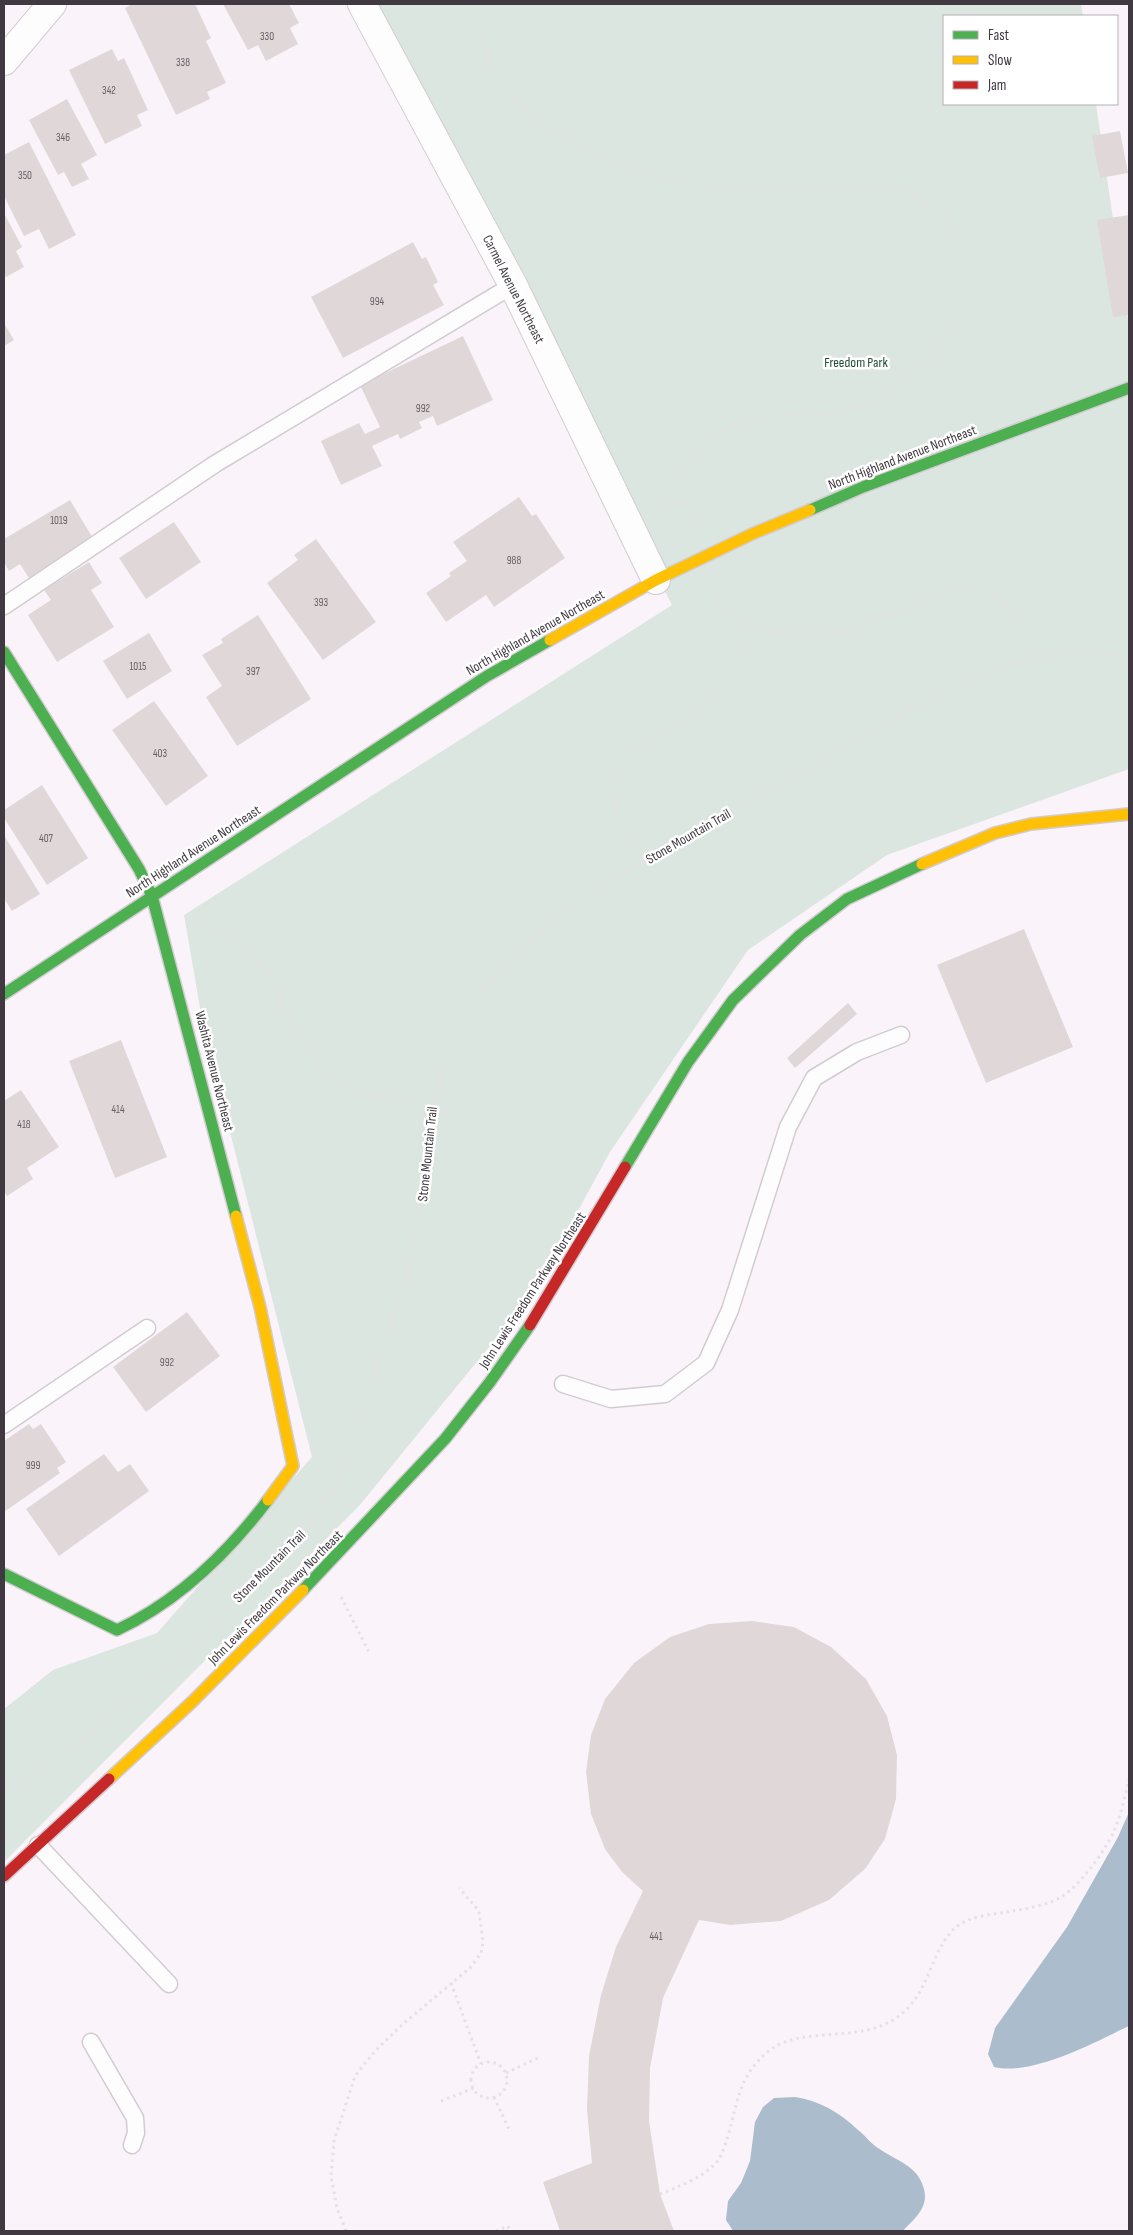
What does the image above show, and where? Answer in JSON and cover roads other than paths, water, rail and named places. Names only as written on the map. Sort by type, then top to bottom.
[{"type":"main road","name":"North Highland Avenue Northeast","points":[[4,994],[487,676],[656,580],[752,534],[863,487],[1129,388]]},
{"type":"main road","name":"Washita Avenue Northeast","points":[[4,652],[139,869],[152,896],[258,1299],[293,1466],[217,1562],[141,1620],[117,1630],[4,1574]]},
{"type":"main road","points":[[1031,824],[1082,807]]},
{"type":"main road","points":[[1031,824],[1094,816],[1129,814]]},
{"type":"main road","name":"John Lewis Freedom Parkway Northeast","points":[[4,1876],[192,1702],[300,1594],[445,1440],[490,1382],[542,1307],[688,1062],[733,1000],[800,934],[846,899],[969,843],[995,833],[1031,824]]},
{"type":"street","points":[[4,61],[52,4]]},
{"type":"street","name":"Carmel Avenue Northeast","points":[[362,4],[513,285],[656,580]]},
{"type":"lane","points":[[4,606],[215,464],[513,285]]},
{"type":"lane","points":[[563,1384],[611,1399],[665,1394],[706,1363],[730,1310],[788,1127],[814,1078],[858,1052],[901,1035]]},
{"type":"lane","points":[[4,1425],[147,1328]]},
{"type":"lane","points":[[38,1845],[169,1984]]},
{"type":"lane","points":[[91,2042],[135,2118],[136,2133],[132,2145]]},
{"type":"water","points":[[1129,1812],[1129,2026],[1081,2049],[1044,2062],[1010,2069],[994,2067],[988,2054],[995,2028],[1067,1927],[1118,1837]]},
{"type":"water","points":[[795,2097],[821,2104],[836,2113],[875,2146],[906,2164],[917,2174],[924,2189],[924,2202],[920,2213],[903,2231],[733,2231],[726,2220],[728,2201],[741,2183],[750,2161],[755,2122],[763,2107],[774,2098]]},
{"type":"park label","name":"Freedom Park","points":[[856,362]]}]
